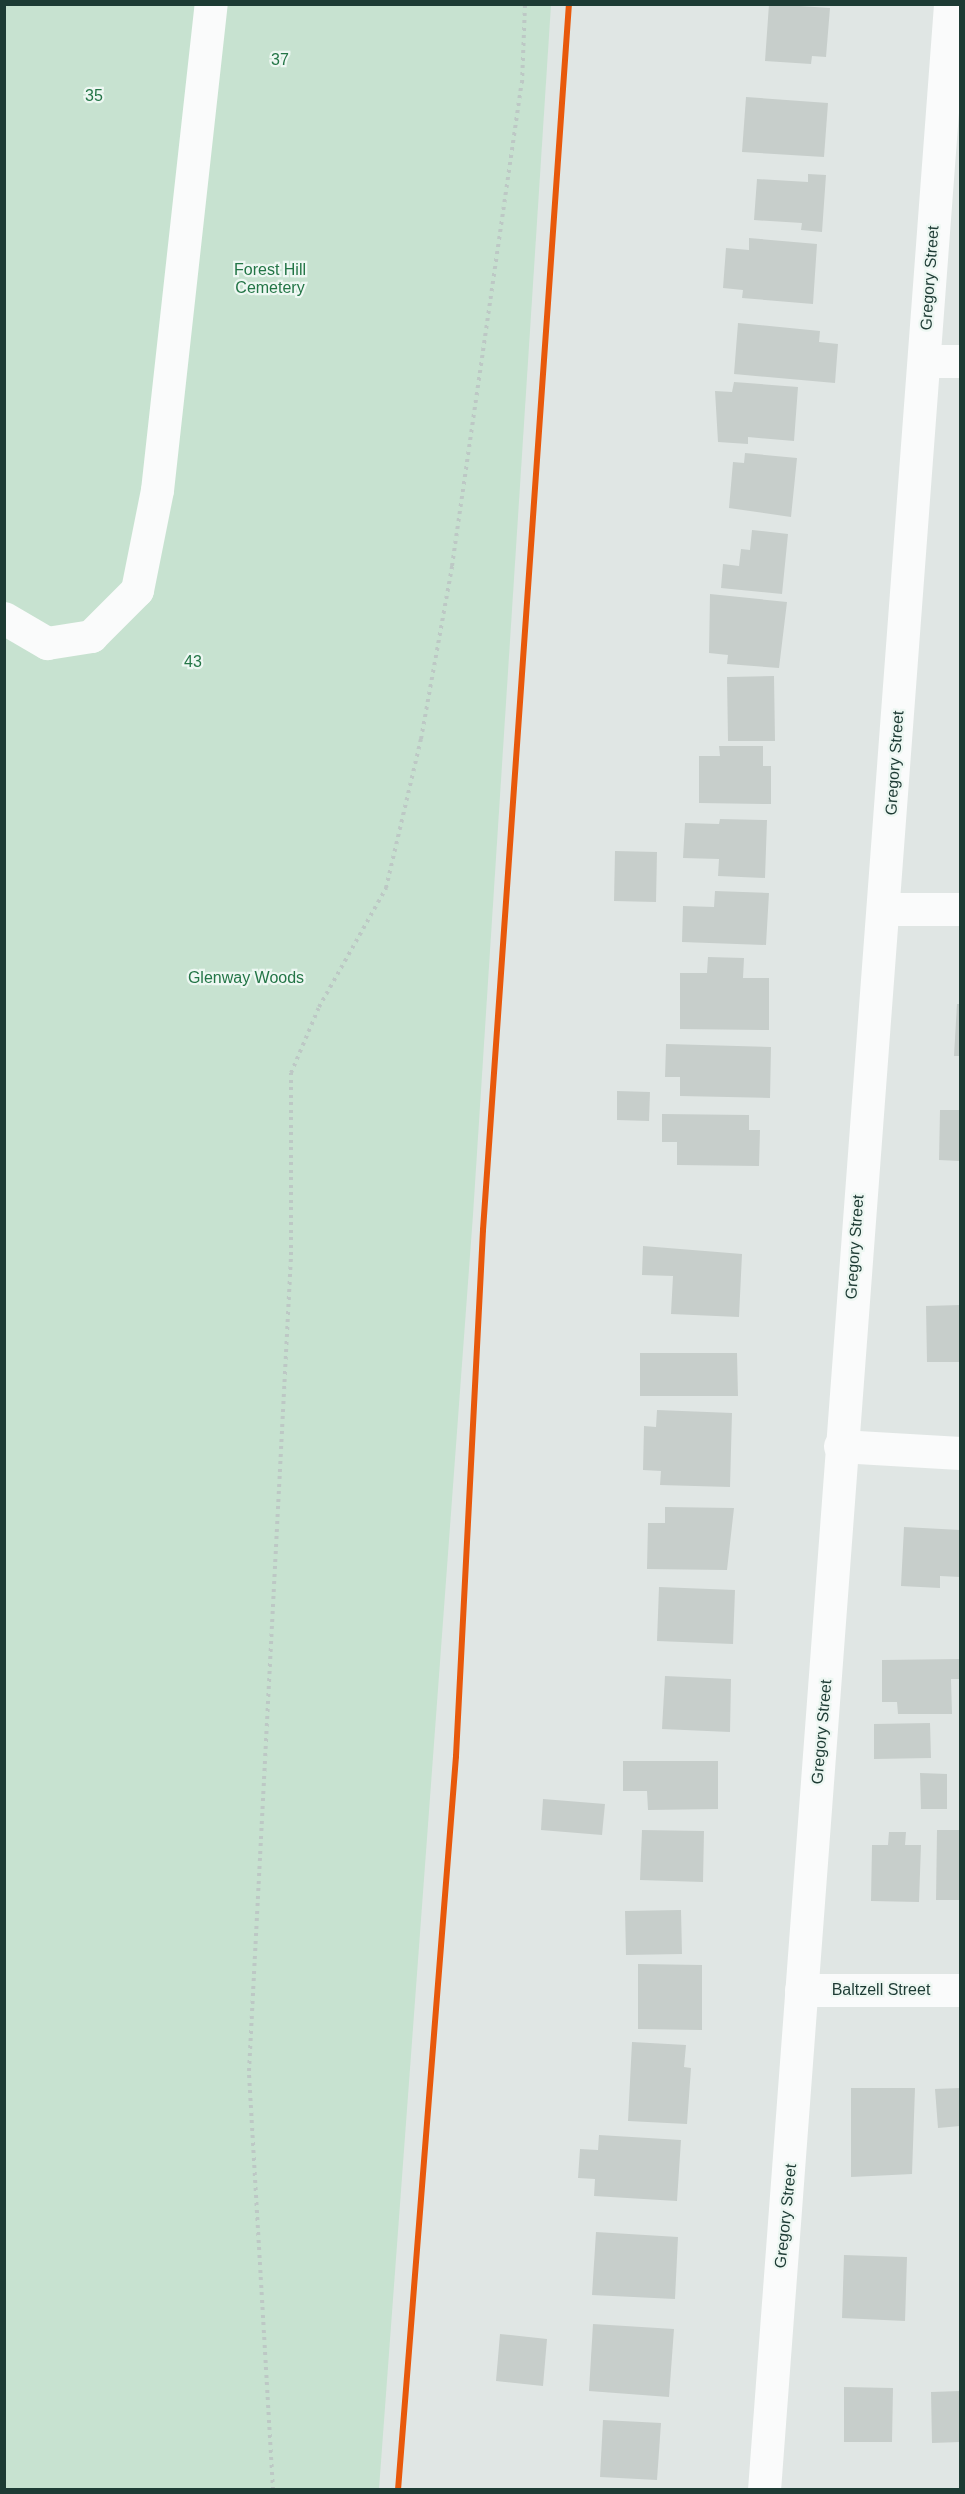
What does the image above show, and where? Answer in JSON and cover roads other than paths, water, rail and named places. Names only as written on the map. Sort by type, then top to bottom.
[{"type":"street","points":[[4,618],[47,643],[91,636],[137,590],[157,490],[207,74],[211,4]]},
{"type":"street","name":"Gregory Street","points":[[764,2490],[794,2150],[801,1990],[840,1446],[886,909],[950,4]]},
{"type":"street","points":[[924,361],[960,361]]},
{"type":"street","points":[[886,909],[960,909]]},
{"type":"street","points":[[840,1446],[960,1453]]},
{"type":"street","name":"Baltzell Street","points":[[801,1990],[960,1990]]},
{"type":"park label","name":"37","points":[[280,60]]},
{"type":"park label","name":"35","points":[[94,96]]},
{"type":"park label","name":"Forest Hill Cemetery","points":[[270,279]]},
{"type":"park label","name":"43","points":[[193,662]]},
{"type":"park label","name":"Glenway Woods","points":[[246,978]]}]
